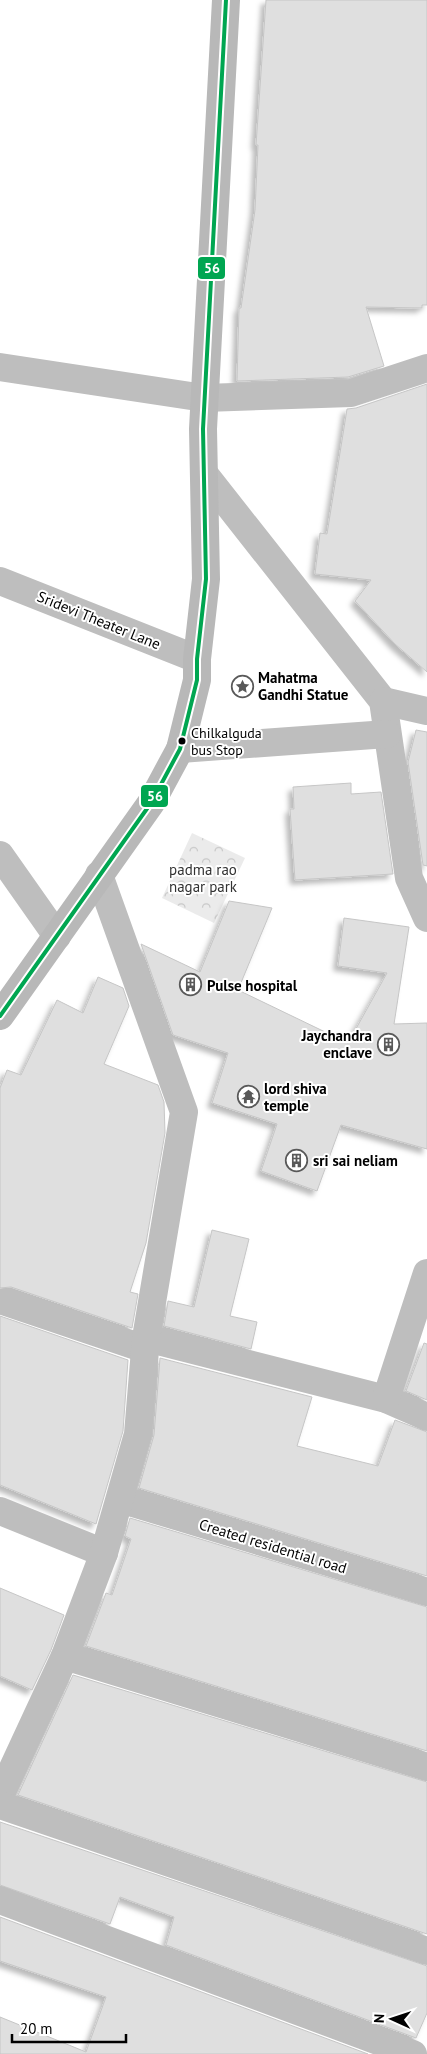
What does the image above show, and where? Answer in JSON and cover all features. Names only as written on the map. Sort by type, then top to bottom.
[{"type":"main road","points":[[0,1016],[151,802],[180,749],[197,680],[197,659],[206,578],[204,398],[226,0]]},
{"type":"street","points":[[0,367],[204,398],[351,393],[427,368]]},
{"type":"street","points":[[205,475],[383,701],[387,734],[427,918]]},
{"type":"street","name":"Sridevi Theater Lane","points":[[0,581],[197,659]]},
{"type":"street","points":[[383,701],[427,711]]},
{"type":"street","points":[[180,749],[387,734]]},
{"type":"street","points":[[0,855],[57,936]]},
{"type":"street","points":[[0,1796],[65,1656],[104,1553],[138,1434],[145,1344],[184,1112],[99,876]]},
{"type":"street","points":[[386,1399],[427,1273]]},
{"type":"street","points":[[6,1302],[145,1344],[386,1399],[427,1417]]},
{"type":"street","name":"Created residential road","points":[[120,1499],[427,1592]]},
{"type":"street","points":[[0,1511],[104,1553]]},
{"type":"street","points":[[65,1656],[427,1767]]},
{"type":"street","points":[[0,1805],[427,1951]]},
{"type":"street","points":[[0,1900],[413,2054]]},
{"type":"green space","name":"padma rao nagar park","points":[[192,833],[245,858],[214,923],[162,898]]},
{"type":"building","points":[[266,0],[427,0],[427,305],[422,305],[422,308],[366,307],[384,366],[348,377],[237,381],[239,308],[241,308],[255,210],[258,145],[256,145]]},
{"type":"building","points":[[427,384],[427,672],[395,644],[355,601],[371,580],[315,574],[320,533],[327,534],[347,409],[356,408]]},
{"type":"building","points":[[416,730],[427,732],[427,866],[423,865],[408,762]]},
{"type":"building","points":[[351,783],[351,794],[381,792],[393,874],[295,880],[290,809],[294,809],[293,787]]},
{"type":"building","points":[[229,901],[272,908],[238,990],[348,1043],[387,973],[338,966],[344,918],[409,927],[394,1024],[427,1023],[427,1149],[341,1125],[317,1191],[261,1171],[277,1124],[212,1103],[228,1053],[173,1035],[141,944],[200,972]]},
{"type":"building","points":[[98,977],[123,988],[129,1006],[104,1064],[158,1085],[164,1102],[165,1133],[146,1243],[130,1292],[138,1294],[132,1328],[11,1287],[0,1288],[0,1088],[7,1070],[21,1075],[57,1000],[83,1013]]},
{"type":"building","points":[[212,1230],[249,1239],[230,1316],[257,1322],[251,1349],[164,1326],[168,1301],[194,1307]]},
{"type":"building","points":[[0,1316],[128,1360],[123,1431],[96,1524],[0,1485]]},
{"type":"building","points":[[424,1343],[427,1344],[427,1400],[406,1391]]},
{"type":"building","points":[[160,1358],[312,1397],[297,1446],[378,1466],[395,1420],[427,1432],[427,1576],[139,1488],[154,1435]]},
{"type":"building","points":[[130,1518],[427,1607],[427,1751],[86,1646],[106,1593],[112,1595],[131,1539],[125,1536]]},
{"type":"building","points":[[0,1588],[64,1615],[51,1650],[32,1690],[0,1676]]},
{"type":"building","points":[[73,1675],[427,1782],[427,1934],[18,1795]]},
{"type":"building","points":[[0,1822],[427,1966],[427,2013],[416,2038],[166,1945],[174,1917],[120,1897],[110,1924],[0,1885]]},
{"type":"building","points":[[0,1917],[368,2054],[0,2054],[0,2017],[86,2052],[106,1997],[0,1961]]},
{"type":"transit line","name":"56","points":[[0,1016],[151,803],[180,749],[197,680],[197,659],[206,579],[203,429],[226,0]]},
{"type":"place","name":"Mahatma Gandhi Statue","points":[[242,686]]},
{"type":"place","name":"Chilkalguda bus Stop","points":[[182,741]]},
{"type":"place","name":"Pulse hospital","points":[[191,985]]},
{"type":"place","name":"Jaychandra enclave","points":[[388,1044]]},
{"type":"place","name":"lord shiva temple","points":[[248,1097]]},
{"type":"place","name":"sri sai neliam","points":[[297,1160]]}]
